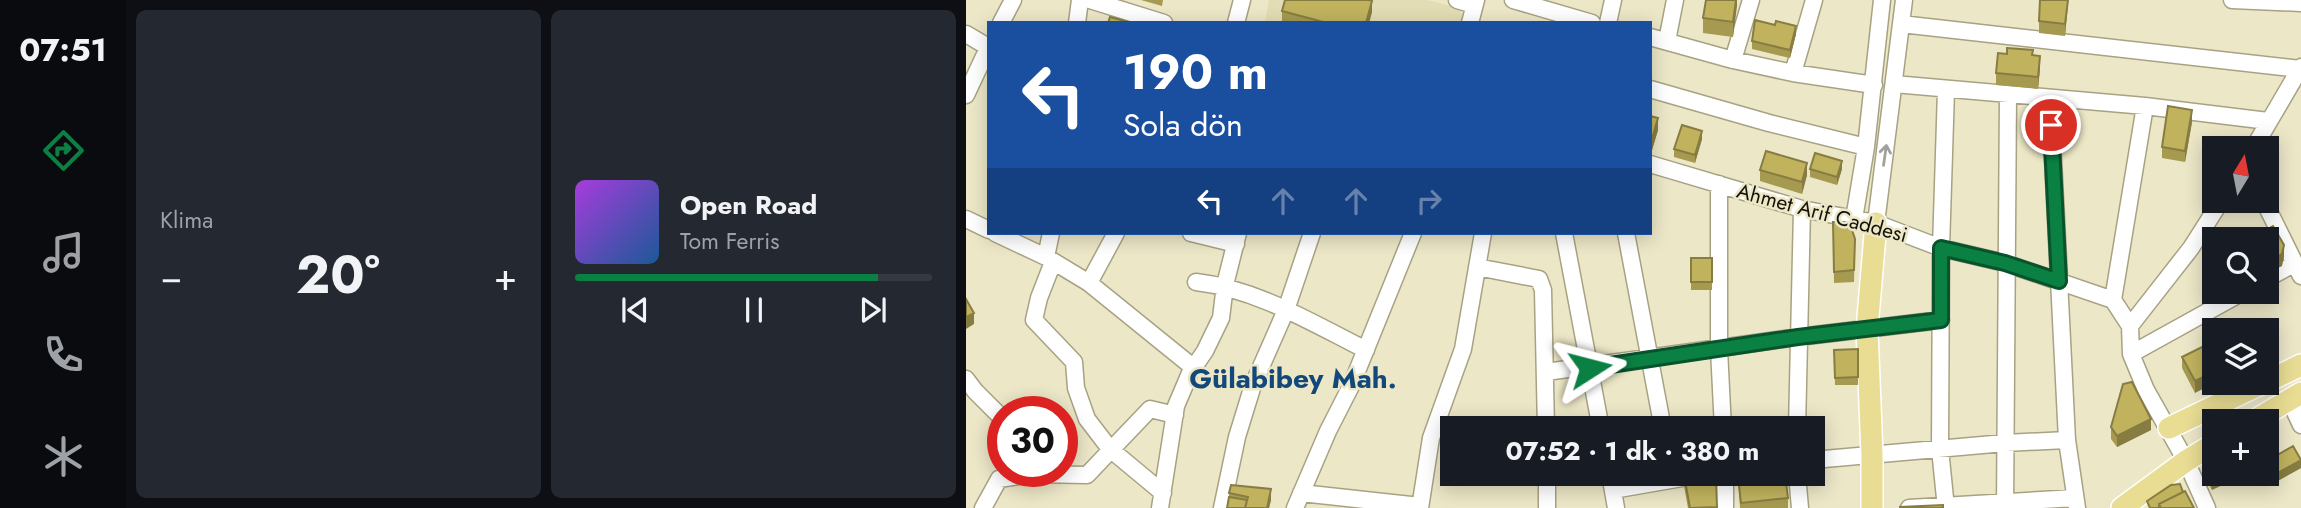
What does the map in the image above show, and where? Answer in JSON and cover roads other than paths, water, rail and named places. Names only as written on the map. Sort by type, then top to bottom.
[{"type":"main road","points":[[1872,508],[1867,329],[1876,223]]},
{"type":"main road","points":[[2279,376],[2301,365]]},
{"type":"main road","points":[[2169,428],[2239,395]]},
{"type":"main road","points":[[2274,409],[2295,396]]},
{"type":"main road","points":[[2122,508],[2202,451]]},
{"type":"street","points":[[1002,21],[1013,0]]},
{"type":"street","points":[[1077,21],[1080,0]]},
{"type":"street","points":[[1090,0],[1158,21]]},
{"type":"street","points":[[1237,21],[1242,0]]},
{"type":"street","points":[[1457,0],[1475,3],[1470,21]]},
{"type":"street","points":[[1513,0],[1584,21]]},
{"type":"street","points":[[1608,21],[1613,0]]},
{"type":"street","points":[[1675,0],[1658,39],[1793,73],[1874,85]]},
{"type":"street","points":[[1733,60],[1751,0]]},
{"type":"street","points":[[1793,73],[1814,0]]},
{"type":"street","points":[[1854,219],[1874,85],[1882,0]]},
{"type":"street","points":[[1876,223],[1904,0]]},
{"type":"street","points":[[2232,0],[2301,3]]},
{"type":"street","points":[[1901,24],[2301,69],[2260,136]]},
{"type":"street","points":[[966,34],[987,46]]},
{"type":"street","points":[[966,95],[987,49]]},
{"type":"street","points":[[1894,84],[2146,106],[2267,121]]},
{"type":"street","points":[[1652,90],[1866,147]]},
{"type":"street","points":[[1946,90],[1941,248],[1940,449],[1946,507]]},
{"type":"street","points":[[2005,504],[2008,95]]},
{"type":"street","points":[[1909,508],[2076,503],[2067,440],[2050,99]]},
{"type":"street","points":[[2146,106],[2113,300],[2130,326],[2131,354],[2146,390],[2169,428],[2207,508]]},
{"type":"street","name":"Ahmet Arif Caddesi","points":[[1652,165],[1802,209],[1876,223],[1941,248],[2005,263],[2113,300]]},
{"type":"street","points":[[1718,184],[1722,416]]},
{"type":"street","points":[[1797,416],[1802,209]]},
{"type":"street","points":[[2130,326],[2191,248],[2213,214]]},
{"type":"street","points":[[2270,214],[2298,270],[2279,275]]},
{"type":"street","points":[[966,219],[987,229]]},
{"type":"street","points":[[999,235],[1049,259],[1089,284],[1194,368]]},
{"type":"street","points":[[1051,235],[1049,259],[1034,320],[1074,362],[1076,388],[1087,419],[1110,449],[1161,500]]},
{"type":"street","points":[[1089,284],[1115,235]]},
{"type":"street","points":[[1161,500],[1176,406],[1221,318],[1225,285],[1237,238],[1209,235]]},
{"type":"street","points":[[1222,508],[1237,437],[1253,385],[1286,310],[1311,235]]},
{"type":"street","points":[[1412,235],[1352,386],[1328,431],[1298,501],[1420,507],[1431,438],[1463,348],[1483,235]]},
{"type":"street","points":[[1564,235],[1599,416]]},
{"type":"street","points":[[1626,235],[1660,416]]},
{"type":"street","points":[[1477,267],[1539,279],[1544,290],[1546,416]]},
{"type":"street","points":[[1196,282],[1225,285],[1286,310],[1366,350]]},
{"type":"street","points":[[2131,354],[2221,304]]},
{"type":"street","points":[[1546,372],[1941,320]]},
{"type":"street","points":[[966,379],[987,403]]},
{"type":"street","points":[[2295,396],[2301,425]]},
{"type":"street","points":[[1078,473],[1087,475],[1150,409],[1175,415]]},
{"type":"street","points":[[1825,459],[2067,440]]},
{"type":"street","points":[[1547,486],[1547,508]]},
{"type":"street","points":[[1612,486],[1616,508]]},
{"type":"street","points":[[1725,486],[1725,508]]},
{"type":"street","points":[[1798,486],[1800,508]]},
{"type":"street","points":[[983,508],[995,487]]},
{"type":"district","name":"Gülabibey Mah.","points":[[1293,378]]}]
